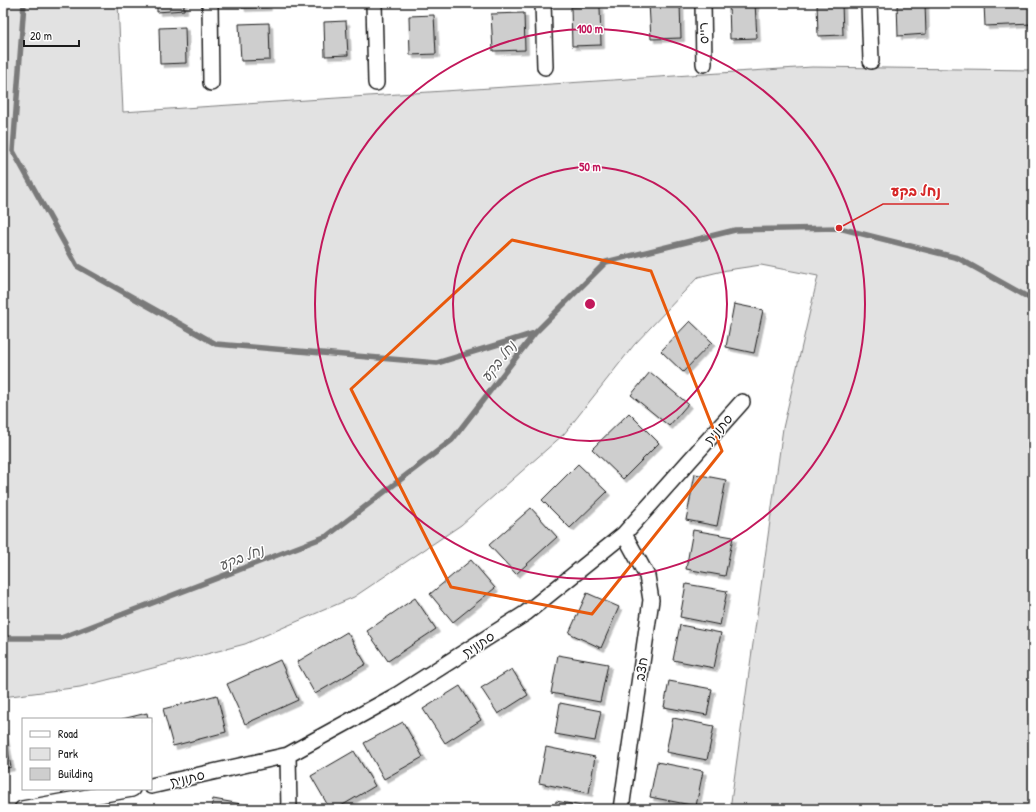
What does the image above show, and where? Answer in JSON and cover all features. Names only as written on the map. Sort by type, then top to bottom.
[{"type":"street","points":[[210,3],[211,83]]},
{"type":"street","points":[[374,3],[376,83]]},
{"type":"street","points":[[543,3],[545,67]]},
{"type":"street","name":"רייס","points":[[703,3],[704,64]]},
{"type":"street","points":[[870,3],[871,61]]},
{"type":"street","name":"סתונית","points":[[152,786],[288,755],[397,696],[526,613],[624,534],[742,402]]},
{"type":"street","name":"חצב","points":[[621,809],[651,600],[647,576],[624,534]]},
{"type":"street","points":[[288,755],[289,809]]},
{"type":"street","points":[[22,809],[126,790]]},
{"type":"highlighted area","points":[[512,240],[651,271],[722,451],[592,614],[451,587],[351,389]]},
{"type":"green space","points":[[3,3],[118,3],[123,112],[812,67],[1033,70],[1033,809],[730,809],[783,428],[818,276],[761,265],[727,270],[698,277],[634,345],[564,434],[461,525],[354,597],[245,644],[80,687],[3,697]]},
{"type":"building","points":[[157,3],[184,3],[184,10],[157,12]]},
{"type":"building","points":[[241,3],[267,3],[268,7],[242,8]]},
{"type":"building","points":[[649,3],[680,3],[681,38],[651,39]]},
{"type":"building","points":[[729,3],[755,3],[757,38],[730,39]]},
{"type":"building","points":[[817,3],[842,3],[843,35],[818,36]]},
{"type":"building","points":[[897,3],[925,3],[926,34],[898,36]]},
{"type":"building","points":[[984,3],[1033,3],[1033,24],[985,26]]},
{"type":"building","points":[[600,6],[601,45],[572,46],[571,7]]},
{"type":"building","points":[[524,13],[525,50],[493,51],[491,14]]},
{"type":"building","points":[[434,15],[436,54],[410,55],[409,16]]},
{"type":"building","points":[[346,21],[348,55],[325,56],[324,22]]},
{"type":"building","points":[[269,23],[270,60],[241,61],[239,24]]},
{"type":"building","points":[[185,27],[186,63],[160,64],[159,28]]},
{"type":"building","points":[[734,304],[763,310],[754,353],[726,347]]},
{"type":"building","points":[[690,321],[712,342],[683,372],[661,351]]},
{"type":"building","points":[[650,372],[688,404],[669,426],[631,395]]},
{"type":"building","points":[[629,413],[659,443],[623,479],[592,449]]},
{"type":"building","points":[[578,464],[607,492],[570,528],[542,500]]},
{"type":"building","points":[[695,474],[726,480],[717,526],[686,520]]},
{"type":"building","points":[[531,508],[557,537],[516,574],[489,545]]},
{"type":"building","points":[[693,530],[733,537],[725,576],[686,569]]},
{"type":"building","points":[[471,560],[495,588],[453,622],[430,594]]},
{"type":"building","points":[[686,584],[727,591],[720,625],[680,617]]},
{"type":"building","points":[[587,593],[619,607],[601,648],[569,633]]},
{"type":"building","points":[[415,598],[436,629],[388,661],[367,631]]},
{"type":"building","points":[[680,625],[721,633],[714,668],[673,660]]},
{"type":"building","points":[[347,632],[366,664],[315,694],[297,662]]},
{"type":"building","points":[[558,655],[608,664],[600,702],[551,693]]},
{"type":"building","points":[[280,660],[298,700],[245,724],[227,684]]},
{"type":"building","points":[[512,669],[528,695],[498,714],[481,688]]},
{"type":"building","points":[[669,681],[712,689],[707,715],[664,707]]},
{"type":"building","points":[[460,686],[481,720],[445,743],[423,709]]},
{"type":"building","points":[[217,695],[226,732],[173,746],[163,709]]},
{"type":"building","points":[[560,703],[601,711],[595,741],[555,734]]},
{"type":"building","points":[[147,713],[148,718],[126,718]]},
{"type":"building","points":[[673,718],[714,726],[707,760],[666,752]]},
{"type":"building","points":[[403,722],[423,757],[384,779],[364,743]]},
{"type":"building","points":[[3,726],[11,767],[3,769]]},
{"type":"building","points":[[546,747],[595,757],[589,793],[539,783]]},
{"type":"building","points":[[354,751],[375,786],[336,809],[330,809],[311,776]]},
{"type":"building","points":[[657,762],[703,771],[696,806],[650,797]]},
{"type":"building","points":[[213,799],[264,808],[264,809],[211,809]]},
{"type":"building","points":[[556,801],[592,808],[592,809],[555,809]]},
{"type":"waterway","points":[[24,3],[13,151],[77,266],[216,344],[437,363],[535,333]]},
{"type":"waterway","name":"נחל בקע","points":[[3,638],[61,638],[327,536],[452,440],[535,333],[606,262],[735,230],[839,228],[958,258],[1033,300]]},
{"type":"place","name":"נחל בקע","points":[[839,228]]}]
